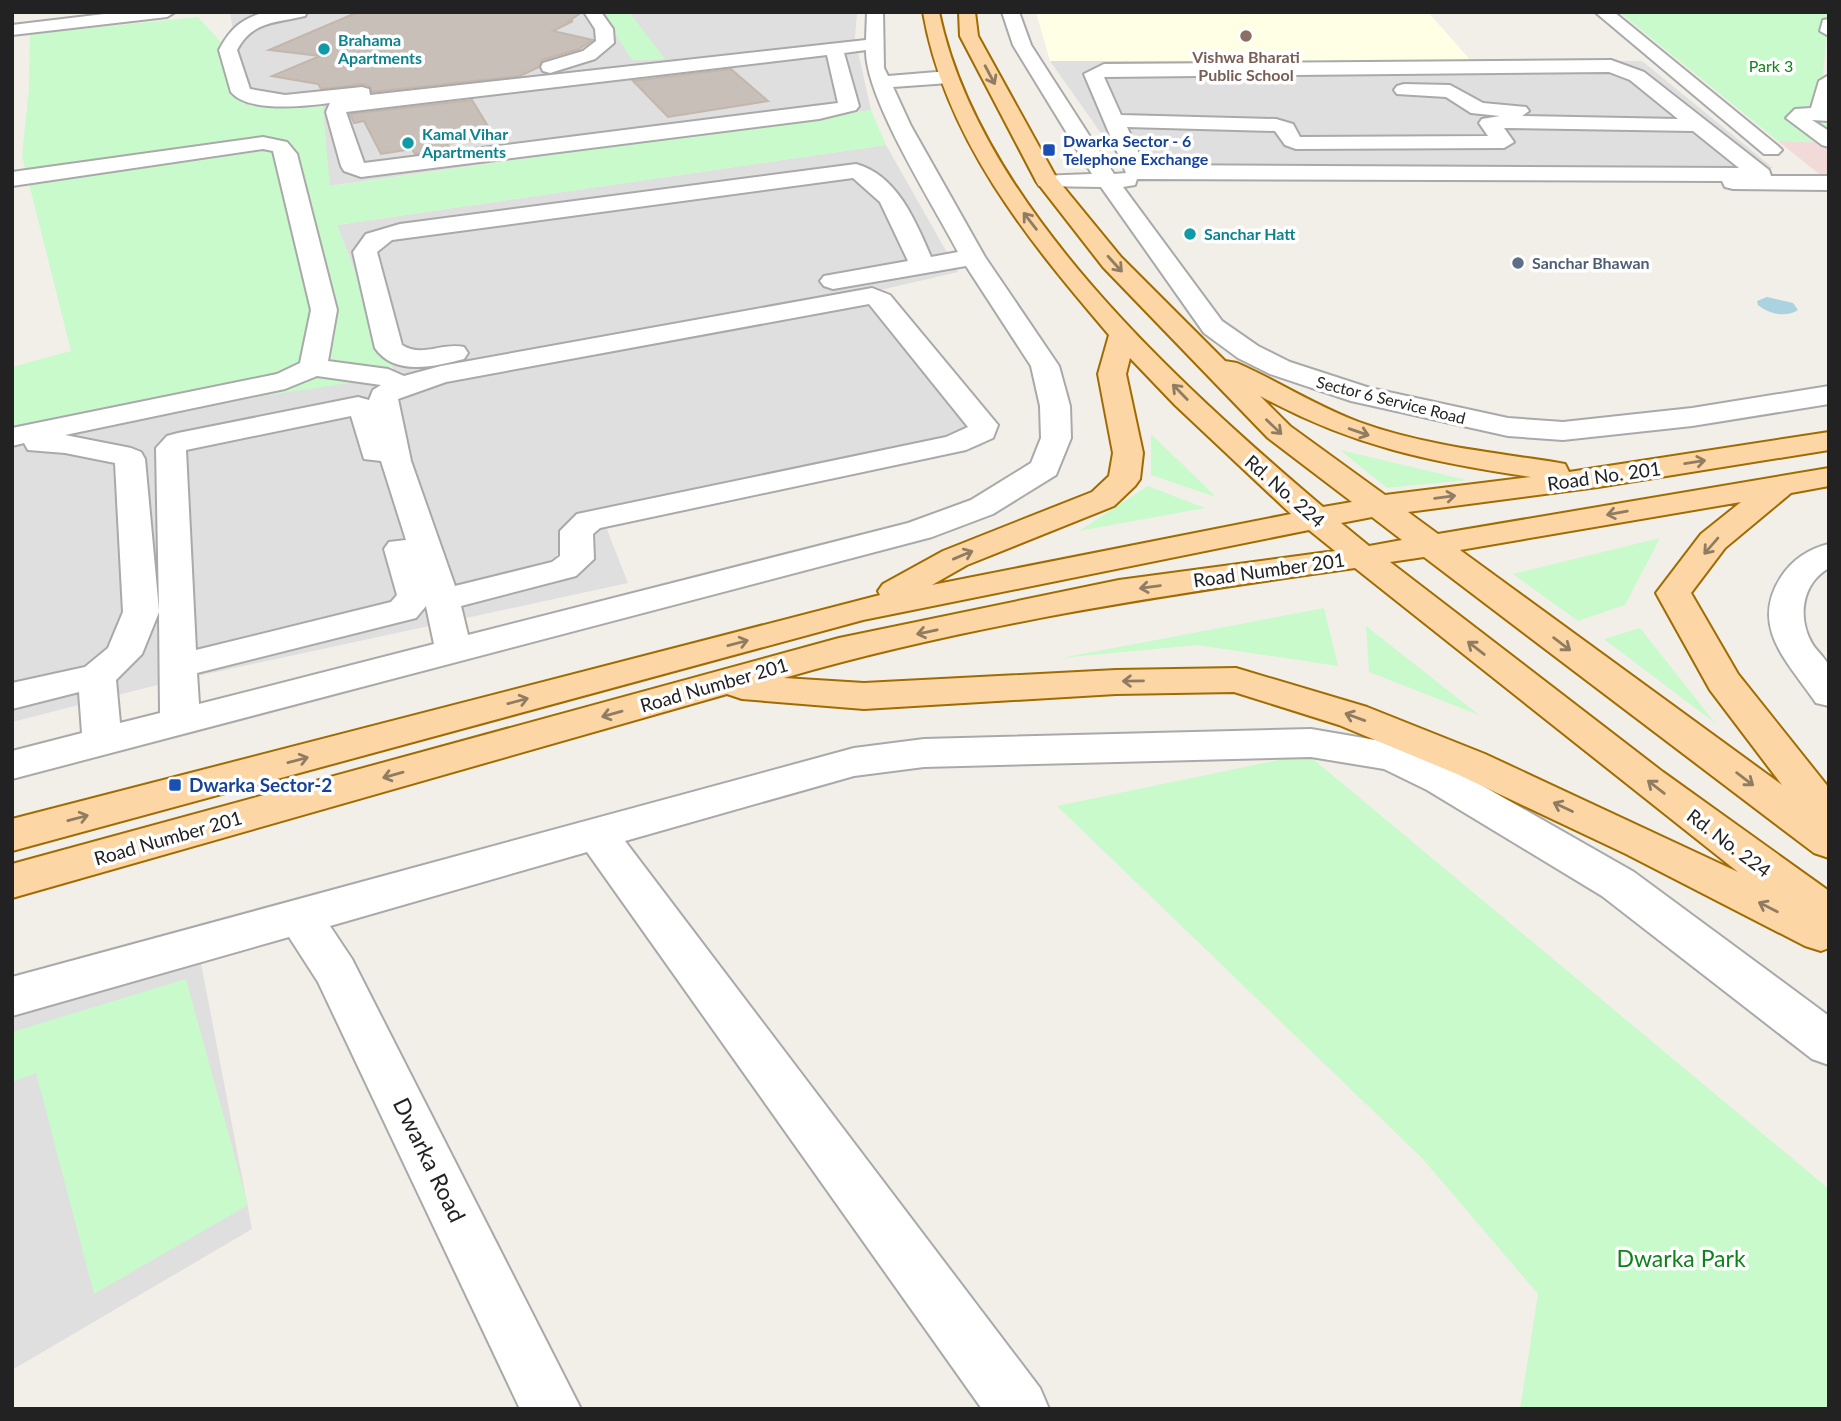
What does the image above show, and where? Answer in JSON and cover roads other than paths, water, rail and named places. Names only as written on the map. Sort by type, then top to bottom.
[{"type":"main road","name":"Rd. No. 224","points":[[931,12],[935,40],[949,77],[1001,183],[1123,332],[1227,440],[1415,601],[1736,849],[1829,915]]},
{"type":"main road","points":[[967,12],[970,36],[1046,181],[1112,262],[1279,432],[1829,842]]},
{"type":"main road","points":[[860,610],[954,558],[1103,499],[1124,479],[1128,453],[1112,374],[1123,332]]},
{"type":"main road","points":[[1209,361],[1264,384],[1345,428],[1417,452],[1598,478]]},
{"type":"main road","name":"Road No. 201","points":[[1378,506],[1598,478],[1829,440]]},
{"type":"main road","name":"Road No. 201","points":[[1428,545],[1829,477]]},
{"type":"main road","points":[[1781,485],[1713,541],[1673,593],[1723,681],[1816,801],[1829,813]]},
{"type":"main road","name":"Road Number 201","points":[[12,835],[860,610],[1378,506]]},
{"type":"main road","name":"Road Number 201","points":[[12,881],[839,650],[1119,591],[1363,557],[1428,545]]},
{"type":"main road","points":[[715,685],[864,696],[1115,682],[1236,680],[1353,716],[1471,764],[1641,843],[1829,937]]},
{"type":"street","points":[[18,23],[99,12]]},
{"type":"street","points":[[18,23],[167,12]]},
{"type":"street","points":[[299,12],[238,21],[228,50],[241,92],[263,99],[282,100],[504,76],[556,66],[589,55],[605,43],[604,29],[592,12]]},
{"type":"street","points":[[12,765],[920,530],[982,507],[1045,468],[1056,438],[1049,377],[1045,366],[973,257],[901,126],[875,68],[875,12]]},
{"type":"street","name":"Sector 6 Service Road","points":[[1010,12],[1022,45],[1088,101],[1086,146],[1107,180],[1213,327],[1248,352],[1280,368],[1361,395],[1508,427],[1563,431],[1692,417],[1829,395]]},
{"type":"street","points":[[1603,12],[1764,144],[1820,182]]},
{"type":"street","points":[[1829,24],[1829,31]]},
{"type":"street","points":[[834,48],[849,106],[836,110],[361,170],[352,166],[336,112],[338,106],[347,104],[834,48],[874,44]]},
{"type":"street","points":[[1611,66],[1637,75],[1676,110],[1761,175],[1140,172],[1133,169],[1122,145],[1088,101],[1093,74],[1104,70],[1611,66]]},
{"type":"street","points":[[881,82],[949,77]]},
{"type":"street","points":[[1829,81],[1824,114],[1802,113],[1796,118],[1829,141]]},
{"type":"street","points":[[1378,90],[1450,91],[1474,107],[1493,111],[1676,110]]},
{"type":"street","points":[[1656,93],[1700,92]]},
{"type":"street","points":[[1088,101],[1252,110],[1265,107]]},
{"type":"street","points":[[1088,101],[1276,125],[1286,128],[1292,141],[1296,143],[1506,141],[1489,123],[1492,122],[1697,125]]},
{"type":"street","points":[[12,179],[263,144],[280,146],[286,154],[324,310],[314,363]]},
{"type":"street","points":[[1723,145],[1764,144]]},
{"type":"street","points":[[1086,146],[1122,145]]},
{"type":"street","points":[[923,266],[901,217],[866,174],[856,171],[400,231],[377,237],[368,243],[365,252],[389,348],[396,356],[412,359],[443,356],[594,322],[923,266],[973,257]]},
{"type":"street","points":[[1046,181],[1820,182]]},
{"type":"street","points":[[443,600],[564,569],[577,559],[576,531],[589,521],[955,444],[982,432],[983,425],[881,300],[872,296],[441,374],[399,387],[383,396],[384,410],[395,458],[430,553],[453,650]]},
{"type":"street","points":[[12,437],[285,381],[314,363],[389,348]]},
{"type":"street","points":[[314,363],[388,377],[399,387]]},
{"type":"street","points":[[179,666],[374,620],[403,610],[415,597],[364,411],[358,406],[178,442],[171,448],[180,721]]},
{"type":"street","points":[[12,450],[45,443],[77,444],[88,450],[116,452],[130,459],[141,612],[124,654],[97,676],[12,696]]},
{"type":"street","points":[[1829,554],[1804,568],[1790,590],[1784,619],[1794,644],[1829,694]]},
{"type":"street","points":[[97,676],[102,741]]},
{"type":"street","points":[[12,997],[598,836],[854,762],[924,754],[1311,743],[1393,757],[1441,780],[1618,884],[1829,1044]]},
{"type":"street","points":[[598,836],[1019,1409]]},
{"type":"street","name":"Dwarka Road","points":[[299,916],[336,972],[551,1409]]},
{"type":"water","points":[[1767,297],[1793,303],[1798,310],[1783,314],[1767,311],[1758,305],[1757,301]]},
{"type":"place","name":"Vishwa Bharati Public School","points":[[1246,36]]},
{"type":"place","name":"Brahama Apartments","points":[[324,49]]},
{"type":"place","name":"Kamal Vihar Apartments","points":[[408,143]]},
{"type":"place","name":"Dwarka Sector - 6 Telephone Exchange","points":[[1049,150]]},
{"type":"place","name":"Sanchar Hatt","points":[[1190,234]]},
{"type":"place","name":"Sanchar Bhawan","points":[[1518,263]]},
{"type":"place","name":"Dwarka Sector-2","points":[[175,785]]},
{"type":"park label","name":"Park 3","points":[[1771,66]]},
{"type":"park label","name":"Dwarka Park","points":[[1681,1259]]}]
